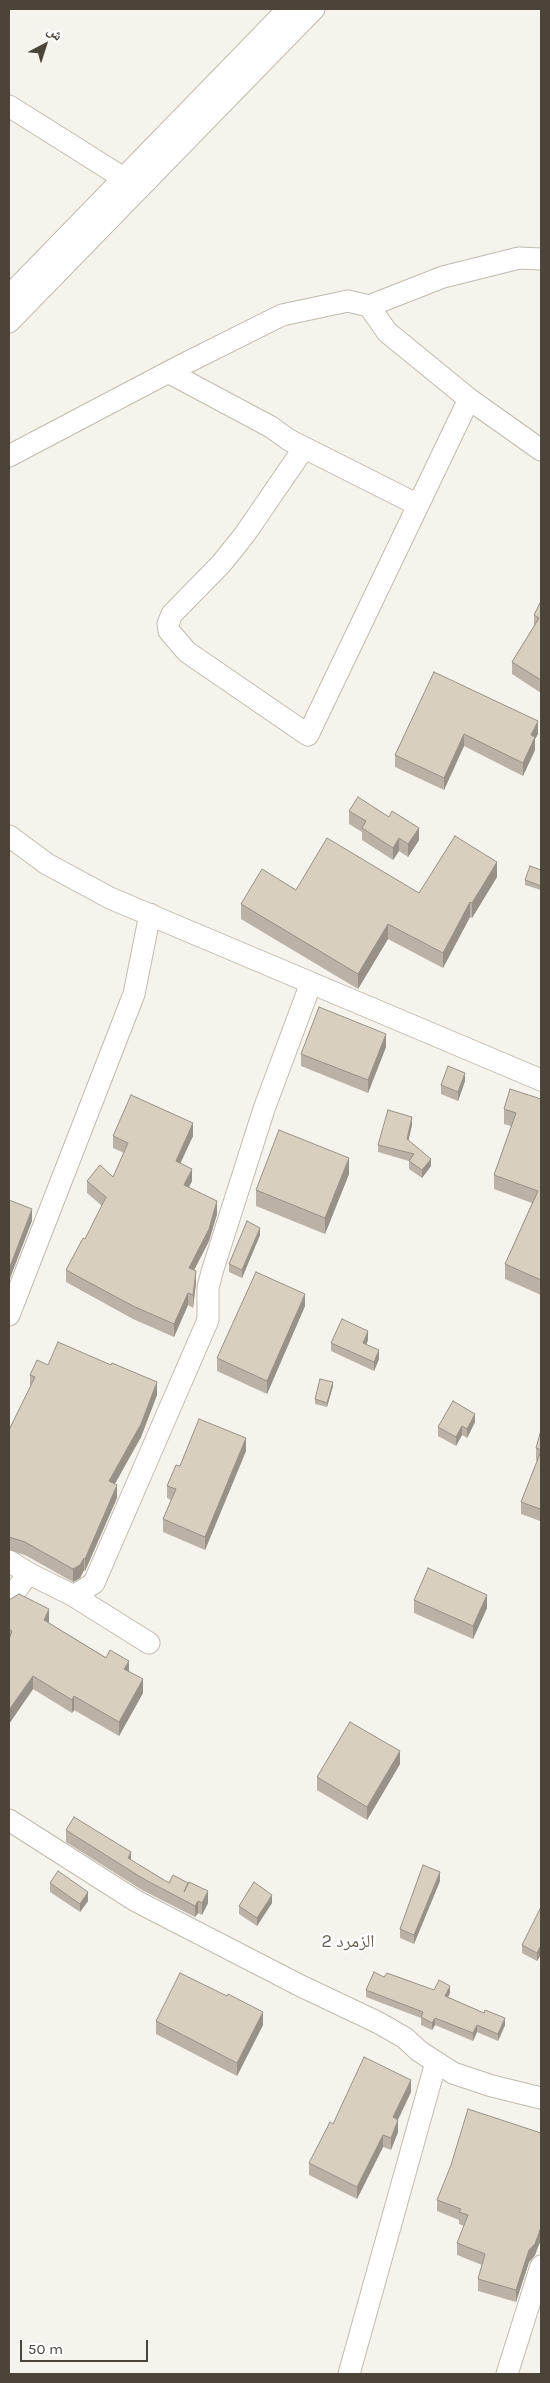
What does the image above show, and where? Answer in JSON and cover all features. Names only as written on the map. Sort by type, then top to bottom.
[{"type":"street","points":[[9,322],[20,285],[132,183],[314,9]]},
{"type":"street","points":[[132,183],[276,12]]},
{"type":"street","points":[[9,106],[132,183]]},
{"type":"street","points":[[9,456],[168,372],[282,315],[348,301],[369,306],[443,277],[519,258],[541,259]]},
{"type":"street","points":[[369,306],[387,332],[469,399],[541,450]]},
{"type":"street","points":[[168,372],[271,427],[304,448],[418,505]]},
{"type":"street","points":[[304,448],[246,534],[221,564],[172,614],[168,624],[169,631],[187,652],[308,735],[469,399]]},
{"type":"street","points":[[9,836],[47,864],[110,898],[541,1080]]},
{"type":"street","points":[[9,1315],[134,994],[150,914]]},
{"type":"street","points":[[74,1596],[94,1583],[208,1320],[208,1288],[212,1272],[264,1109],[311,983]]},
{"type":"street","points":[[9,1561],[28,1573],[74,1596],[149,1643]]},
{"type":"street","points":[[9,1601],[28,1573]]},
{"type":"street","points":[[9,1820],[136,1901],[301,1986],[380,2023],[405,2038],[436,2062],[460,2075],[492,2086],[541,2098]]},
{"type":"street","points":[[349,2374],[436,2062]]},
{"type":"street","points":[[507,2374],[541,2266]]},
{"type":"building","points":[[541,601],[541,680],[512,662],[539,618],[534,615]]},
{"type":"building","points":[[434,672],[538,721],[531,735],[535,737],[523,763],[464,734],[444,778],[395,755]]},
{"type":"building","points":[[358,797],[389,817],[392,811],[419,828],[408,844],[399,838],[393,848],[362,828],[366,821],[349,811]]},
{"type":"building","points":[[455,836],[497,862],[472,903],[470,902],[443,953],[388,924],[358,974],[241,904],[262,869],[296,890],[327,838],[419,893]]},
{"type":"building","points":[[530,866],[541,870],[541,886],[525,880]]},
{"type":"building","points":[[319,1007],[386,1034],[368,1080],[301,1054]]},
{"type":"building","points":[[448,1066],[465,1073],[458,1092],[441,1085]]},
{"type":"building","points":[[510,1089],[541,1099],[541,1280],[505,1264],[538,1191],[494,1175],[516,1113],[504,1109]]},
{"type":"building","points":[[131,1095],[193,1123],[176,1161],[192,1169],[184,1185],[217,1201],[209,1229],[189,1268],[196,1271],[193,1295],[188,1293],[174,1324],[133,1306],[66,1270],[83,1238],[85,1239],[106,1197],[87,1181],[100,1165],[113,1177],[128,1143],[113,1136]]},
{"type":"building","points":[[388,1110],[412,1117],[407,1139],[431,1159],[422,1170],[409,1161],[414,1154],[378,1145]]},
{"type":"building","points":[[279,1130],[349,1158],[325,1218],[256,1190]]},
{"type":"building","points":[[9,1200],[32,1209],[9,1269]]},
{"type":"building","points":[[247,1221],[260,1228],[242,1270],[229,1264]]},
{"type":"building","points":[[256,1272],[305,1294],[267,1381],[217,1358]]},
{"type":"building","points":[[342,1319],[368,1331],[363,1343],[379,1350],[374,1362],[331,1343]]},
{"type":"building","points":[[58,1342],[157,1382],[141,1424],[109,1481],[117,1485],[85,1559],[73,1569],[25,1542],[9,1537],[9,1430],[35,1377],[30,1375],[37,1360],[48,1365]]},
{"type":"building","points":[[320,1379],[333,1382],[327,1403],[315,1399]]},
{"type":"building","points":[[453,1401],[475,1414],[467,1429],[462,1426],[456,1437],[438,1427]]},
{"type":"building","points":[[199,1419],[246,1438],[205,1537],[163,1519],[176,1489],[167,1486],[176,1465],[180,1466]]},
{"type":"building","points":[[541,1430],[541,1450],[536,1448]]},
{"type":"building","points":[[541,1451],[541,1505],[540,1509],[521,1502]]},
{"type":"building","points":[[428,1568],[487,1595],[473,1626],[414,1600]]},
{"type":"building","points":[[19,1594],[49,1609],[44,1620],[106,1658],[110,1650],[129,1661],[124,1669],[143,1679],[119,1722],[74,1696],[72,1700],[33,1676],[9,1710],[9,1639],[12,1631],[9,1629],[9,1600]]},
{"type":"building","points":[[350,1722],[400,1751],[367,1807],[317,1777]]},
{"type":"building","points":[[74,1817],[131,1852],[128,1858],[169,1883],[173,1875],[188,1883],[184,1892],[189,1882],[208,1891],[202,1903],[198,1901],[195,1906],[142,1878],[66,1830]]},
{"type":"building","points":[[423,1865],[440,1872],[414,1935],[400,1929]]},
{"type":"building","points":[[58,1871],[88,1892],[80,1904],[50,1883]]},
{"type":"building","points":[[254,1882],[272,1895],[257,1918],[239,1906]]},
{"type":"building","points":[[540,1909],[541,1948],[537,1953],[522,1945]]},
{"type":"building","points":[[374,1972],[384,1977],[387,1973],[434,1990],[439,1980],[450,1986],[445,1996],[484,2013],[485,2010],[505,2018],[498,2034],[477,2025],[473,2033],[435,2018],[432,2023],[421,2017],[423,2012],[366,1990]]},
{"type":"building","points":[[180,1973],[263,2012],[237,2063],[156,2021]]},
{"type":"building","points":[[364,2057],[411,2080],[393,2117],[398,2120],[391,2138],[383,2135],[357,2187],[309,2163],[330,2122],[333,2124]]},
{"type":"building","points":[[468,2109],[541,2133],[541,2227],[535,2244],[529,2250],[516,2290],[478,2279],[485,2254],[457,2243],[468,2215],[459,2212],[461,2209],[437,2200],[451,2165]]},
{"type":"district","name":"الزمرد 2","points":[[348,1942]]}]
